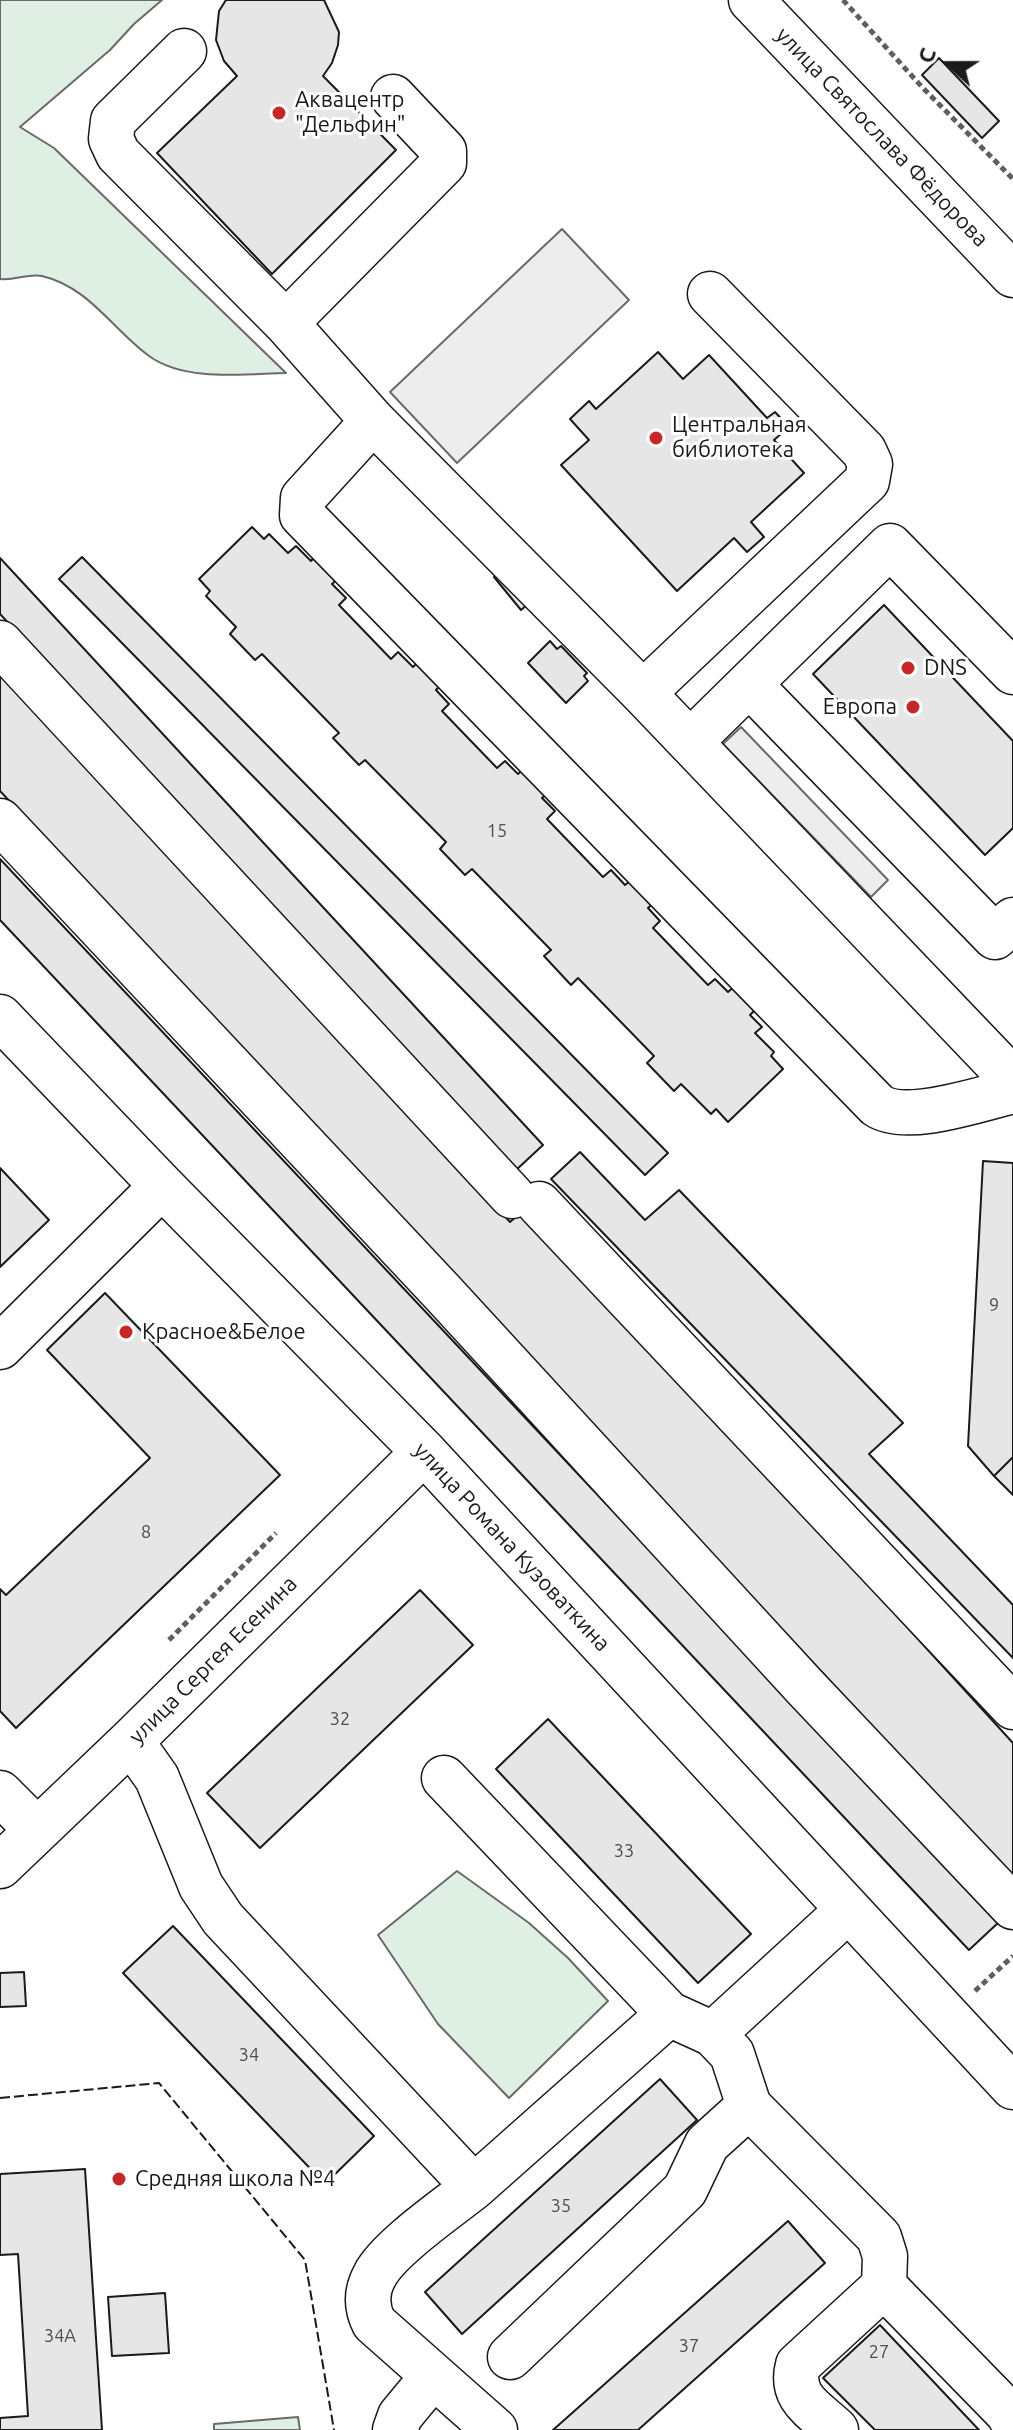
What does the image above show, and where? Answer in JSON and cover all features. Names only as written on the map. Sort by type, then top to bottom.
[{"type":"street","name":"улица Святослава Фёдорова","points":[[751,0],[1013,275]]},
{"type":"street","points":[[184,51],[113,121],[111,139],[118,154],[398,431],[1013,1080]]},
{"type":"street","points":[[286,323],[444,163],[444,151],[393,97]]},
{"type":"street","points":[[643,693],[867,481],[870,464],[864,451],[710,294]]},
{"type":"street","points":[[398,431],[303,498],[302,515],[877,1105],[893,1113],[914,1113],[1013,1091]]},
{"type":"street","points":[[690,742],[890,546],[1013,672]]},
{"type":"street","points":[[0,643],[525,1200],[1013,1707]]},
{"type":"street","points":[[749,684],[995,937],[1013,920]]},
{"type":"street","points":[[0,821],[1013,1907]]},
{"type":"street","name":"улица Романа Кузоваткина","points":[[0,1017],[424,1452],[1013,2087]]},
{"type":"street","points":[[0,1347],[162,1186]]},
{"type":"street","name":"улица Сергея Есенина","points":[[0,1866],[424,1452]]},
{"type":"street","points":[[131,1741],[157,1778],[201,1886],[223,1919],[474,2187]]},
{"type":"street","points":[[444,1778],[669,2014],[713,2034],[732,2054],[749,2106],[879,2237],[885,2256],[884,2286],[798,2365],[794,2380],[797,2394],[836,2430]]},
{"type":"street","points":[[0,1793],[37,1830]]},
{"type":"street","points":[[713,2034],[848,1910]]},
{"type":"street","points":[[495,2430],[374,2323],[367,2303],[375,2275],[383,2263],[430,2221],[474,2187],[669,2014]]},
{"type":"street","points":[[510,2357],[685,2190],[707,2144],[749,2106]]},
{"type":"street","points":[[884,2286],[1008,2413],[1013,2422]]},
{"type":"street","points":[[395,2430],[400,2416],[433,2376]]},
{"type":"path","points":[[843,0],[922,87],[1013,179]]},
{"type":"path","points":[[948,2016],[1013,1956]]},
{"type":"green space","points":[[0,0],[162,0],[110,50],[20,127],[54,148],[286,373],[215,375],[180,370],[149,356],[87,299],[59,281],[37,275],[0,279]]},
{"type":"green space","points":[[457,1871],[529,1923],[568,1958],[608,2001],[509,2098],[438,2024],[378,1935]]},
{"type":"green space","points":[[298,2417],[300,2430],[214,2430],[214,2424]]},
{"type":"shaded area","points":[[562,229],[629,300],[457,463],[390,392]]},
{"type":"shaded area","points":[[741,727],[888,880],[871,897],[723,744]]},
{"type":"building","name":"Аквацентр \"Дельфин\"","points":[[226,0],[324,0],[339,32],[332,63],[323,76],[396,150],[272,274],[157,153],[237,76],[224,61],[216,40],[219,11]]},
{"type":"building","points":[[939,58],[999,121],[982,138],[922,75]]},
{"type":"building","points":[[658,352],[683,379],[709,355],[767,418],[775,412],[789,427],[774,440],[804,473],[751,522],[764,537],[747,552],[734,538],[677,591],[561,465],[589,440],[570,419],[589,401],[596,409]]},
{"type":"building","points":[[252,527],[264,539],[269,534],[288,553],[296,546],[311,561],[318,553],[341,576],[332,584],[346,598],[339,605],[391,659],[398,652],[413,667],[422,658],[444,681],[436,690],[449,704],[442,711],[497,768],[505,761],[518,774],[526,766],[550,791],[542,798],[555,811],[547,819],[603,877],[611,870],[625,885],[635,877],[657,900],[648,908],[660,921],[653,928],[708,985],[715,979],[728,992],[738,983],[760,1005],[750,1015],[762,1027],[755,1033],[774,1052],[771,1056],[783,1069],[728,1122],[716,1109],[711,1114],[681,1084],[674,1091],[647,1063],[654,1056],[578,978],[571,985],[544,956],[551,950],[472,869],[465,875],[440,849],[446,842],[365,760],[359,765],[333,738],[339,733],[262,654],[255,660],[230,634],[236,627],[206,596],[210,591],[199,579]]},
{"type":"building","points":[[82,557],[668,1153],[645,1175],[59,579]]},
{"type":"building","points":[[0,558],[543,1145],[515,1171],[0,614]]},
{"type":"building","points":[[507,566],[534,599],[521,610],[494,577]]},
{"type":"building","name":"Европа","points":[[884,605],[1013,741],[1013,828],[985,855],[813,674]]},
{"type":"building","points":[[550,641],[557,649],[561,646],[587,673],[584,676],[588,681],[566,703],[528,663]]},
{"type":"building","points":[[0,672],[510,1222],[525,1209],[1013,1743],[1013,1877],[0,791]]},
{"type":"building","points":[[0,859],[999,1922],[969,1950],[0,920]]},
{"type":"building","points":[[580,1152],[645,1220],[679,1190],[903,1423],[869,1454],[1013,1605],[1013,1658],[551,1179]]},
{"type":"building","points":[[983,1161],[1013,1163],[1013,1457],[994,1476],[968,1446]]},
{"type":"building","points":[[0,1168],[49,1220],[0,1267]]},
{"type":"building","points":[[105,1293],[280,1475],[16,1728],[0,1711],[0,1589],[6,1595],[150,1458],[47,1350]]},
{"type":"building","points":[[1013,1457],[1013,1495],[994,1476]]},
{"type":"building","points":[[420,1590],[473,1645],[260,1848],[207,1793]]},
{"type":"building","points":[[548,1719],[751,1934],[698,1983],[496,1769]]},
{"type":"building","points":[[173,1926],[374,2136],[325,2184],[123,1973]]},
{"type":"building","points":[[24,1972],[26,2006],[0,2007],[0,1973]]},
{"type":"building","points":[[660,2079],[697,2120],[462,2334],[425,2292]]},
{"type":"building","points":[[85,2169],[102,2430],[0,2430],[0,2418],[28,2416],[18,2254],[0,2255],[0,2174]]},
{"type":"building","points":[[788,2221],[825,2263],[638,2430],[553,2430]]},
{"type":"building","points":[[165,2293],[169,2353],[112,2356],[108,2297]]},
{"type":"building","points":[[880,2325],[979,2430],[875,2430],[823,2378]]},
{"type":"fence","points":[[0,2098],[159,2083],[305,2260],[334,2430]]},
{"type":"place","name":"Аквацентр \"Дельфин\"","points":[[279,113]]},
{"type":"place","name":"Центральная библиотека","points":[[656,438]]},
{"type":"place","name":"DNS","points":[[908,668]]},
{"type":"place","name":"Европа","points":[[913,707]]},
{"type":"place","name":"Красное&Белое","points":[[126,1332]]},
{"type":"place","name":"Средняя школа №4","points":[[119,2179]]}]
